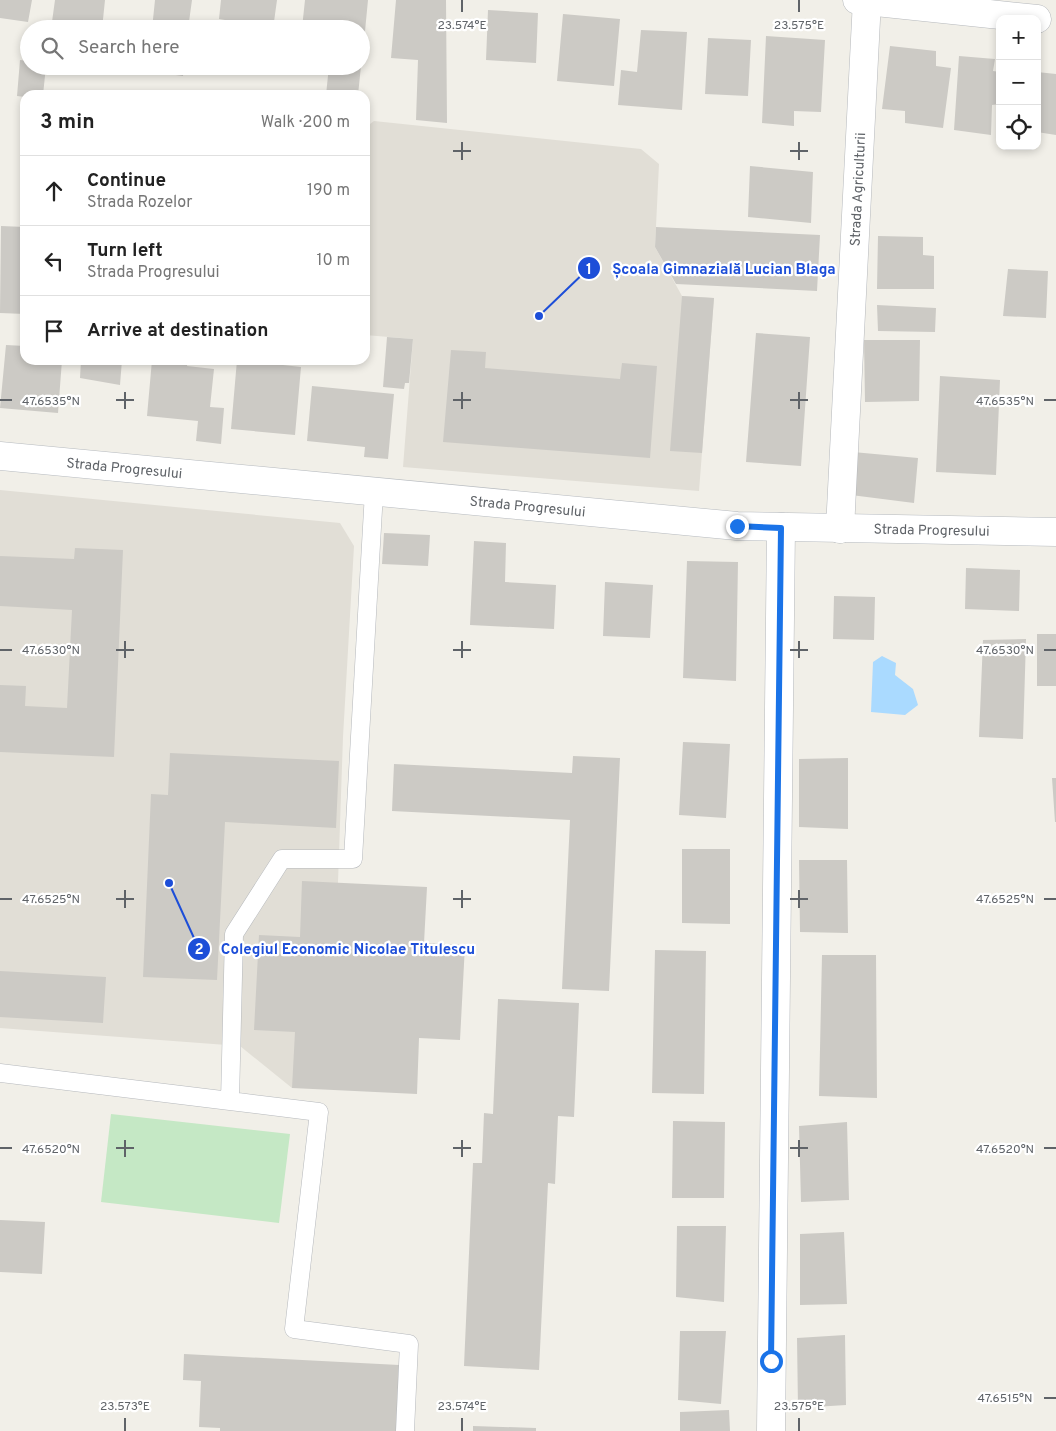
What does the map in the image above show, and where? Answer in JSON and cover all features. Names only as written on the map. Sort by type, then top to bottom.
[{"type":"street","points":[[864,0],[1001,15]]},
{"type":"street","name":"Strada Agriculturii","points":[[840,529],[864,0]]},
{"type":"street","points":[[1041,19],[1056,21]]},
{"type":"street","name":"Strada Progresului","points":[[0,456],[737,526],[1056,532]]},
{"type":"street","points":[[771,1431],[781,528]]},
{"type":"lane","points":[[230,1101],[234,934],[282,859],[353,859],[374,492]]},
{"type":"lane","points":[[0,1073],[319,1112],[294,1329],[409,1344],[405,1431]]},
{"type":"shaded area","points":[[374,121],[641,149],[659,164],[655,247],[682,296],[714,298],[699,491],[403,467],[413,339],[370,335],[370,124]]},
{"type":"shaded area","points":[[0,490],[340,523],[354,546],[343,737],[331,1086],[292,1088],[240,1046],[0,1028]]},
{"type":"green space","points":[[111,1114],[290,1134],[279,1223],[101,1202]]},
{"type":"water","points":[[882,656],[896,663],[895,675],[913,689],[918,705],[905,715],[871,712],[873,662]]},
{"type":"building","points":[[0,0],[32,0],[28,20],[0,18]]},
{"type":"building","points":[[55,0],[105,0],[103,20],[52,20]]},
{"type":"building","points":[[155,0],[192,0],[189,20],[153,20]]},
{"type":"building","points":[[221,0],[277,0],[274,20],[219,19]]},
{"type":"building","points":[[305,0],[368,0],[366,20],[303,20]]},
{"type":"building","points":[[396,0],[446,0],[447,123],[416,120],[418,60],[391,58]]},
{"type":"building","points":[[488,10],[538,13],[536,63],[486,60]]},
{"type":"building","points":[[563,14],[620,19],[614,86],[557,81]]},
{"type":"building","points":[[641,30],[687,32],[682,110],[618,105],[621,70],[637,72]]},
{"type":"building","points":[[766,36],[825,40],[821,112],[794,111],[794,126],[762,123]]},
{"type":"building","points":[[708,38],[751,40],[748,96],[705,94]]},
{"type":"building","points":[[890,46],[936,51],[936,66],[951,68],[943,128],[905,123],[905,111],[882,109]]},
{"type":"building","points":[[959,56],[995,59],[993,71],[996,71],[996,104],[992,105],[991,135],[954,130]]},
{"type":"building","points":[[20,60],[20,75],[45,75],[44,90],[20,90],[20,96],[17,96]]},
{"type":"building","points":[[1041,72],[1056,74],[1056,135],[1041,133]]},
{"type":"building","points":[[328,75],[360,75],[359,90],[327,90]]},
{"type":"building","points":[[750,166],[813,172],[811,223],[748,217]]},
{"type":"building","points":[[1,226],[20,227],[20,314],[0,313]]},
{"type":"building","points":[[656,227],[820,235],[817,291],[676,284],[655,247]]},
{"type":"building","points":[[878,236],[923,237],[923,255],[934,256],[934,289],[877,289]]},
{"type":"building","points":[[1008,269],[1048,271],[1046,318],[1003,316]]},
{"type":"building","points":[[682,296],[714,298],[702,453],[670,451]]},
{"type":"building","points":[[877,305],[936,308],[935,332],[878,331]]},
{"type":"building","points":[[756,333],[810,337],[801,466],[746,462]]},
{"type":"building","points":[[387,337],[413,339],[409,383],[405,383],[404,389],[383,387]]},
{"type":"building","points":[[864,340],[920,340],[919,401],[865,402]]},
{"type":"building","points":[[6,345],[20,346],[20,365],[62,365],[58,413],[0,408]]},
{"type":"building","points":[[451,350],[486,352],[485,368],[620,379],[622,363],[657,366],[650,458],[443,442]]},
{"type":"building","points":[[81,365],[122,365],[120,385],[80,378]]},
{"type":"building","points":[[152,365],[187,365],[214,369],[210,407],[224,408],[221,444],[196,441],[198,421],[147,416]]},
{"type":"building","points":[[237,365],[301,367],[295,435],[231,429]]},
{"type":"building","points":[[940,376],[1000,380],[996,475],[936,472]]},
{"type":"building","points":[[312,386],[394,394],[388,459],[364,457],[365,447],[307,441]]},
{"type":"building","points":[[853,452],[918,458],[914,503],[851,495]]},
{"type":"building","points":[[384,533],[430,535],[428,566],[382,564]]},
{"type":"building","points":[[474,541],[506,543],[505,582],[556,585],[554,629],[470,625]]},
{"type":"building","points":[[75,548],[123,550],[114,757],[0,752],[0,685],[26,686],[25,706],[67,708],[72,610],[0,606],[0,556],[74,559]]},
{"type":"building","points":[[687,561],[738,562],[736,681],[683,678]]},
{"type":"building","points":[[966,568],[1020,570],[1019,611],[965,609]]},
{"type":"building","points":[[605,582],[653,585],[650,638],[603,636]]},
{"type":"building","points":[[834,596],[875,597],[874,640],[833,639]]},
{"type":"building","points":[[1037,634],[1056,634],[1056,686],[1037,686]]},
{"type":"building","points":[[1026,639],[1023,739],[979,737],[983,640]]},
{"type":"building","points":[[683,742],[730,744],[726,818],[679,815]]},
{"type":"building","points":[[170,753],[339,761],[336,828],[225,822],[217,980],[143,977],[151,794],[168,795]]},
{"type":"building","points":[[573,756],[620,758],[609,991],[562,989],[570,820],[392,811],[394,764],[572,773]]},
{"type":"building","points":[[848,758],[848,829],[799,827],[799,759]]},
{"type":"building","points":[[1052,778],[1056,778],[1056,822],[1055,822]]},
{"type":"building","points":[[682,849],[730,849],[730,924],[682,923]]},
{"type":"building","points":[[799,860],[847,860],[848,933],[800,932]]},
{"type":"building","points":[[302,881],[427,887],[424,943],[465,945],[460,1040],[419,1038],[417,1094],[292,1088],[295,1032],[254,1030],[259,935],[300,937]]},
{"type":"building","points":[[655,950],[706,951],[704,1094],[652,1093]]},
{"type":"building","points":[[822,955],[876,955],[877,1098],[819,1096]]},
{"type":"building","points":[[0,971],[106,977],[103,1023],[0,1017]]},
{"type":"building","points":[[498,999],[579,1003],[574,1117],[558,1116],[555,1184],[548,1183],[539,1370],[464,1366],[473,1163],[482,1163],[484,1113],[493,1114]]},
{"type":"building","points":[[673,1121],[725,1122],[724,1198],[672,1198]]},
{"type":"building","points":[[847,1122],[849,1200],[801,1202],[799,1126]]},
{"type":"building","points":[[0,1220],[45,1222],[42,1274],[0,1272]]},
{"type":"building","points":[[677,1226],[726,1226],[724,1302],[676,1297]]},
{"type":"building","points":[[844,1232],[847,1304],[800,1305],[800,1234]]},
{"type":"building","points":[[680,1331],[726,1331],[721,1404],[678,1400]]},
{"type":"building","points":[[845,1335],[846,1405],[798,1408],[797,1338]]},
{"type":"building","points":[[184,1354],[399,1365],[396,1431],[220,1431],[220,1428],[199,1427],[201,1381],[183,1380]]},
{"type":"building","points":[[729,1410],[730,1431],[680,1431],[680,1412]]},
{"type":"building","points":[[473,1426],[536,1428],[536,1431],[473,1431]]},
{"type":"place","name":"Școala Gimnazială Lucian Blaga","points":[[539,316]]},
{"type":"place","name":"Colegiul Economic Nicolae Titulescu","points":[[169,883]]},
{"type":"route","points":[[737,526],[781,528],[771,1361]]}]
